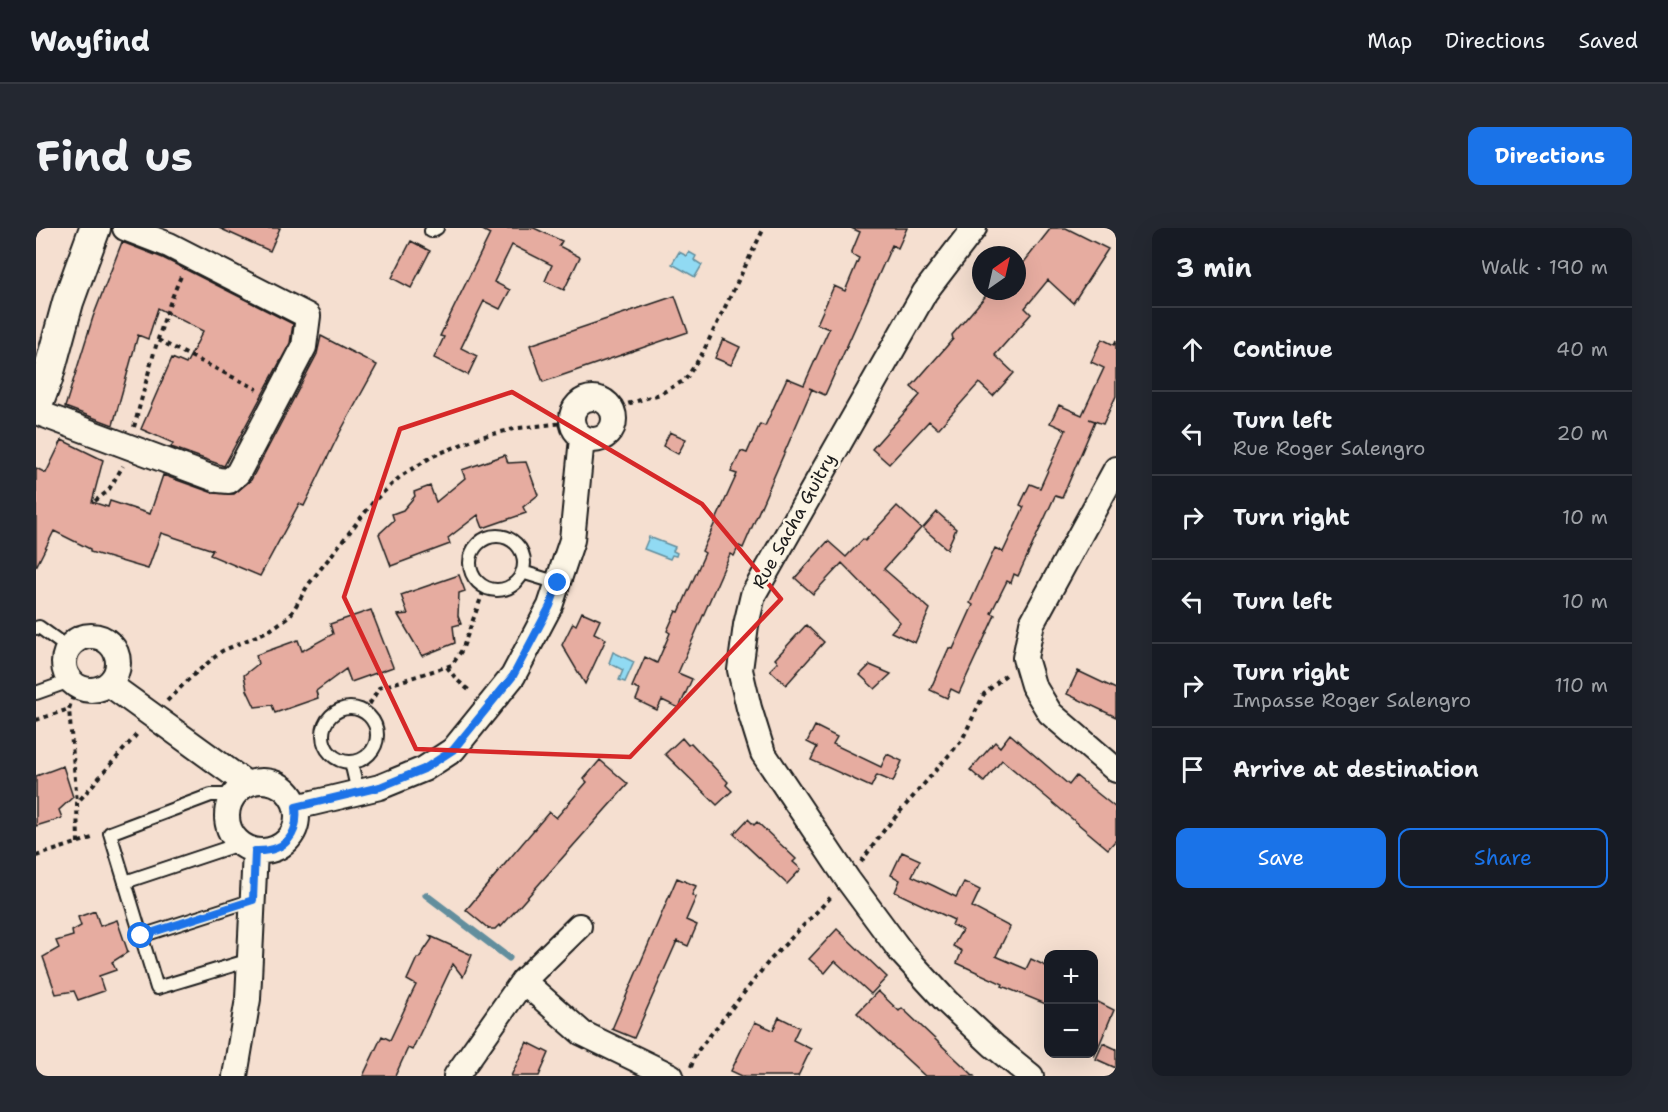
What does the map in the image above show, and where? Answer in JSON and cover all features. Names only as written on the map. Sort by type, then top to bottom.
[{"type":"street","points":[[95,228],[68,302],[47,379],[37,406],[128,446],[218,480],[229,481],[238,474],[304,347],[308,316],[169,245],[125,228]]},
{"type":"street","name":"Rue Sacha Guitry","points":[[974,228],[925,292],[753,594],[740,670],[748,708],[763,753],[848,880],[902,953],[947,1002],[994,1046],[1031,1076]]},
{"type":"street","points":[[36,364],[68,302]]},
{"type":"street","points":[[296,807],[380,787],[424,769],[453,750],[513,676],[550,606],[572,540],[577,430],[574,409],[583,400],[596,398],[611,409],[614,422],[608,434],[596,440],[577,430]]},
{"type":"street","points":[[1116,469],[1032,623],[1025,658],[1033,685],[1050,713],[1116,770]]},
{"type":"street","points":[[92,635],[110,642],[116,650],[119,668],[116,677],[109,684],[93,691],[74,684],[64,665],[68,648],[74,641],[92,635]]},
{"type":"street","points":[[109,684],[152,715],[240,789]]},
{"type":"street","points":[[259,781],[271,782],[282,787],[291,796],[296,807],[297,819],[288,841],[279,848],[267,851],[247,847],[232,836],[226,815],[228,805],[240,789],[259,781]]},
{"type":"street","points":[[235,1076],[248,999],[253,900],[247,847]]},
{"type":"street","points":[[456,1076],[523,981],[579,926]]},
{"type":"street","points":[[523,981],[582,1034],[671,1076]]},
{"type":"lane","points":[[495,536],[512,540],[523,554],[522,572],[518,580],[503,589],[494,590],[485,587],[473,575],[470,558],[479,542],[495,536]]},
{"type":"lane","points":[[522,572],[558,583]]},
{"type":"lane","points":[[36,628],[39,627],[68,648]]},
{"type":"lane","points":[[36,693],[74,684]]},
{"type":"lane","points":[[347,708],[365,712],[375,727],[375,744],[364,758],[351,762],[338,760],[325,747],[323,739],[326,722],[339,710],[347,708]]},
{"type":"lane","points":[[351,762],[358,792]]},
{"type":"lane","points":[[240,789],[211,795],[110,832],[157,988],[250,960]]},
{"type":"lane","points":[[125,882],[247,847]]},
{"type":"lane","points":[[141,936],[253,900]]},
{"type":"path","points":[[611,409],[660,394],[685,380],[701,356],[764,228]]},
{"type":"path","points":[[95,501],[108,491],[122,470],[158,340],[175,288],[190,257]]},
{"type":"path","points":[[158,340],[277,399]]},
{"type":"path","points":[[77,803],[152,715],[191,677],[222,651],[270,630],[290,616],[308,585],[374,501],[401,476],[433,456],[480,437],[518,428],[577,430]]},
{"type":"path","points":[[365,712],[379,688],[452,665],[462,650],[485,587]]},
{"type":"path","points":[[447,667],[457,680],[489,706]]},
{"type":"path","points":[[74,684],[69,709],[78,843]]},
{"type":"path","points":[[36,720],[69,709]]},
{"type":"path","points":[[36,856],[110,832]]},
{"type":"highlighted area","points":[[512,392],[702,504],[781,599],[630,757],[416,749],[344,597],[400,429]]},
{"type":"water","points":[[679,252],[687,256],[689,252],[696,256],[694,260],[702,265],[695,277],[672,264]]},
{"type":"water","points":[[649,537],[675,547],[673,551],[677,553],[676,556],[672,555],[670,559],[644,549]]},
{"type":"water","points":[[613,652],[634,662],[625,682],[619,680],[623,670],[609,663]]},
{"type":"building","points":[[219,228],[280,228],[270,251]]},
{"type":"building","points":[[479,228],[534,228],[562,241],[559,246],[580,257],[564,290],[545,281],[552,265],[512,245],[494,282],[510,290],[500,309],[484,301],[461,348],[477,356],[468,375],[434,358],[444,337],[440,336],[490,234]]},
{"type":"building","points":[[851,228],[907,228],[898,248],[892,245],[825,395],[812,389],[743,548],[739,546],[734,556],[730,554],[678,673],[692,679],[679,708],[662,700],[657,710],[636,700],[640,690],[632,687],[645,657],[657,663],[670,633],[667,631],[676,611],[679,612],[705,553],[702,551],[737,474],[731,472],[741,451],[747,453],[760,424],[765,426],[787,378],[804,385],[829,329],[817,324],[834,286],[845,291],[859,258],[851,254],[860,232]]},
{"type":"building","points":[[1051,228],[1066,228],[1108,249],[1073,303],[1048,280],[1025,308],[1031,314],[995,355],[1014,373],[993,396],[979,383],[938,429],[929,421],[889,464],[872,449],[920,395],[911,387],[953,339],[952,335],[982,300],[1026,300],[1026,260]]},
{"type":"building","points":[[411,241],[430,251],[411,288],[392,278]]},
{"type":"building","points":[[122,242],[163,258],[293,324],[290,343],[224,466],[171,447],[173,443],[141,429],[172,358],[186,364],[203,331],[158,308],[148,339],[138,335],[113,425],[65,407],[93,317]]},
{"type":"building","points":[[675,296],[688,332],[543,382],[530,345]]},
{"type":"building","points":[[321,336],[377,365],[339,434],[304,506],[299,504],[260,576],[210,555],[213,550],[161,533],[148,569],[90,552],[90,549],[54,531],[36,567],[36,468],[46,473],[62,440],[103,460],[92,502],[108,507],[110,501],[150,514],[163,475],[213,493],[234,494],[251,480],[317,354]]},
{"type":"building","points":[[723,339],[740,347],[731,365],[715,358]]},
{"type":"building","points":[[1102,339],[1114,345],[1116,340],[1116,396],[1103,424],[1095,421],[1062,498],[1055,496],[1018,576],[1014,574],[1011,583],[1007,581],[991,613],[995,615],[959,693],[951,689],[947,698],[930,690],[949,648],[953,649],[973,605],[970,603],[995,548],[1003,552],[1024,507],[1020,505],[1030,484],[1040,488],[1066,430],[1050,423],[1059,405],[1082,415],[1104,368],[1091,362]]},
{"type":"building","points":[[670,432],[686,439],[678,454],[663,446]]},
{"type":"building","points":[[505,455],[508,463],[526,462],[538,495],[523,507],[526,513],[483,528],[478,515],[448,538],[450,544],[391,566],[379,534],[394,520],[392,514],[403,510],[415,496],[414,492],[430,486],[436,502],[465,478],[462,470]]},
{"type":"building","points":[[897,506],[921,528],[884,569],[930,609],[915,643],[891,632],[900,622],[842,563],[813,594],[795,578],[828,541],[846,557],[863,539],[865,541]]},
{"type":"building","points":[[937,512],[956,529],[947,549],[923,528]]},
{"type":"building","points":[[459,575],[465,591],[459,593],[458,616],[461,624],[453,626],[455,643],[422,656],[398,615],[408,614],[401,595]]},
{"type":"building","points":[[371,610],[393,667],[351,682],[346,669],[316,691],[318,698],[275,713],[272,705],[255,707],[247,690],[244,675],[258,664],[256,655],[298,640],[302,651],[333,634],[330,624]]},
{"type":"building","points":[[582,612],[600,620],[594,633],[606,639],[585,684],[562,645],[573,623],[576,625]]},
{"type":"building","points":[[806,625],[824,642],[786,685],[770,670],[778,662],[775,659]]},
{"type":"building","points":[[870,665],[891,674],[875,689],[860,675]]},
{"type":"building","points":[[1078,671],[1116,689],[1116,717],[1067,694]]},
{"type":"building","points":[[815,726],[837,737],[833,744],[881,767],[887,754],[902,761],[893,782],[877,775],[871,787],[811,760],[817,747],[807,742]]},
{"type":"building","points":[[1010,734],[1069,785],[1076,776],[1116,808],[1116,840],[1108,849],[1002,760],[984,782],[970,770],[995,742],[1000,747]]},
{"type":"building","points":[[682,738],[688,745],[691,743],[728,782],[726,785],[732,791],[717,805],[665,754]]},
{"type":"building","points":[[600,760],[628,784],[501,927],[499,925],[495,929],[489,929],[466,910],[549,812],[556,818],[587,782],[584,779]]},
{"type":"building","points":[[63,766],[73,797],[59,810],[62,818],[36,826],[36,776]]},
{"type":"building","points":[[748,819],[754,825],[757,822],[796,859],[793,862],[801,869],[787,884],[734,834]]},
{"type":"building","points":[[902,852],[920,860],[912,876],[956,897],[964,882],[980,890],[972,907],[1010,927],[996,956],[1026,969],[1031,959],[1044,965],[1044,1003],[1002,986],[1003,984],[957,963],[962,951],[953,946],[962,930],[952,925],[954,920],[895,892],[900,880],[891,875]]},
{"type":"building","points":[[677,878],[696,886],[692,895],[696,897],[686,920],[697,925],[688,946],[677,941],[634,1038],[612,1029]]},
{"type":"building","points":[[95,911],[100,926],[117,920],[128,952],[112,962],[116,970],[99,976],[104,991],[78,1000],[74,991],[56,994],[43,957],[59,948],[56,941],[73,936],[72,931],[81,926],[78,917]]},
{"type":"building","points":[[837,929],[887,977],[871,994],[835,961],[825,973],[809,959]]},
{"type":"building","points":[[430,936],[472,955],[463,977],[453,964],[412,1050],[408,1048],[395,1076],[363,1076],[382,1036],[390,1040],[416,985],[407,980],[417,958],[432,939]]},
{"type":"building","points":[[878,991],[899,1011],[902,1008],[974,1076],[925,1076],[857,1013]]},
{"type":"building","points":[[1098,1002],[1114,1010],[1098,1048]]},
{"type":"building","points":[[779,1017],[799,1027],[793,1040],[811,1049],[798,1076],[742,1076],[731,1071],[755,1022],[773,1030]]},
{"type":"building","points":[[527,1042],[549,1053],[539,1076],[511,1076]]},
{"type":"building","points":[[1103,1043],[1116,1049],[1116,1068],[1096,1059]]},
{"type":"waterway","points":[[426,895],[509,958]]},
{"type":"route","points":[[141,936],[253,900],[255,851],[279,848],[288,841],[297,819],[296,807],[380,787],[424,769],[453,750],[513,676],[550,606],[558,583]]}]
